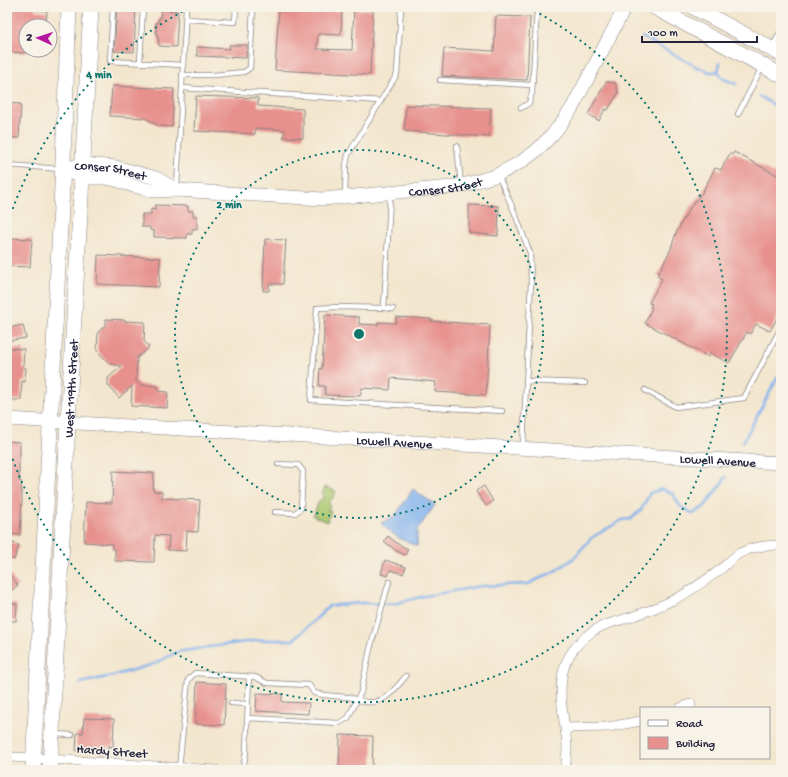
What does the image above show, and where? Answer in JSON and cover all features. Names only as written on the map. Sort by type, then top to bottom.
[{"type":"main road","name":"West 119th Street","points":[[33,764],[69,7]]},
{"type":"main road","name":"West 119th Street","points":[[51,764],[91,7]]},
{"type":"main road","points":[[654,7],[781,75]]},
{"type":"main road","points":[[693,7],[776,51]]},
{"type":"street","name":"Conser Street","points":[[62,169],[83,171],[154,191],[177,190],[308,199],[323,199],[451,187],[482,181],[498,175],[521,162],[536,151],[563,122],[625,7]]},
{"type":"street","name":"Lowell Avenue","points":[[7,419],[781,463]]},
{"type":"street","points":[[565,770],[567,753],[561,685],[566,664],[576,646],[582,639],[601,626],[628,618],[674,600],[700,584],[738,554],[757,547],[781,545]]},
{"type":"street","points":[[683,707],[691,704]]},
{"type":"street","points":[[565,728],[608,727],[640,721]]},
{"type":"street","name":"Hardy Street","points":[[7,757],[33,764],[216,770]]},
{"type":"lane","points":[[113,7],[110,61],[183,65]]},
{"type":"lane","points":[[140,62],[143,7]]},
{"type":"lane","points":[[177,190],[186,7]]},
{"type":"lane","points":[[186,19],[235,22],[236,7]]},
{"type":"lane","points":[[182,75],[214,75],[244,72],[250,68],[253,7]]},
{"type":"lane","points":[[345,197],[346,165],[348,155],[397,74],[401,7]]},
{"type":"lane","points":[[520,108],[529,103],[532,93],[536,7]]},
{"type":"lane","points":[[776,51],[781,31]]},
{"type":"lane","points":[[738,114],[763,65]]},
{"type":"lane","points":[[440,80],[532,85]]},
{"type":"lane","points":[[182,88],[381,101]]},
{"type":"lane","points":[[457,146],[461,185]]},
{"type":"lane","points":[[7,165],[62,169]]},
{"type":"lane","points":[[498,175],[530,253],[532,282],[523,449]]},
{"type":"lane","points":[[384,308],[390,193]]},
{"type":"lane","points":[[393,309],[338,307],[316,308],[311,400],[502,411]]},
{"type":"lane","points":[[645,390],[676,407],[744,398],[781,328]]},
{"type":"lane","points":[[526,381],[585,383]]},
{"type":"lane","points":[[275,512],[295,513],[301,508],[303,471],[298,465],[278,464]]},
{"type":"lane","points":[[248,718],[339,723],[348,718],[361,692],[370,649],[389,582]]},
{"type":"lane","points":[[179,768],[188,680],[195,673],[255,677],[267,683],[309,684],[314,693],[324,696],[350,697],[368,702],[374,702],[393,692],[406,676]]},
{"type":"lane","points":[[243,770],[246,751],[250,677]]},
{"type":"lane","points":[[231,703],[248,704]]},
{"type":"lane","points":[[52,734],[72,735]]},
{"type":"green space","points":[[325,487],[336,491],[333,498],[329,502],[330,505],[328,510],[331,512],[327,522],[313,516],[319,501],[323,497],[322,494]]},
{"type":"water","points":[[413,489],[435,505],[417,530],[417,546],[397,537],[381,523],[395,516]]},
{"type":"building","points":[[17,7],[35,7],[35,10],[47,11],[47,18],[18,18],[18,53],[7,52],[7,8],[17,9]]},
{"type":"building","points":[[117,7],[136,7],[134,52],[114,51]]},
{"type":"building","points":[[279,7],[299,7],[299,9],[342,11],[341,35],[318,34],[317,49],[352,50],[354,9],[373,10],[370,75],[275,70]]},
{"type":"building","points":[[161,10],[178,11],[176,47],[159,46],[158,37],[156,34],[156,23],[158,23],[158,19],[160,19]]},
{"type":"building","points":[[496,16],[530,17],[527,80],[442,76],[444,48],[494,51]]},
{"type":"building","points":[[229,45],[247,45],[246,58],[197,56],[197,47],[230,49]]},
{"type":"building","points":[[606,82],[615,83],[618,93],[608,110],[605,109],[599,121],[588,114]]},
{"type":"building","points":[[112,86],[174,89],[172,127],[159,126],[145,118],[110,116]]},
{"type":"building","points":[[196,96],[258,98],[258,106],[303,109],[303,138],[283,137],[285,130],[256,128],[255,134],[194,131]]},
{"type":"building","points":[[7,103],[21,104],[19,138],[7,138]]},
{"type":"building","points":[[406,105],[491,108],[489,137],[404,131]]},
{"type":"building","points":[[734,152],[777,175],[781,167],[781,311],[770,331],[756,324],[750,334],[747,332],[729,363],[710,353],[709,357],[645,323],[652,308],[650,307],[652,304],[649,303],[662,279],[657,276],[670,251],[676,233],[690,208],[702,193],[715,168],[721,170],[730,153],[732,155]]},
{"type":"building","points":[[155,205],[188,206],[188,211],[193,211],[193,216],[197,216],[197,229],[192,229],[192,234],[187,234],[187,238],[154,237],[154,231],[150,230],[150,227],[142,227],[142,214],[151,214],[151,209],[155,210]]},
{"type":"building","points":[[469,205],[499,206],[498,236],[469,233]]},
{"type":"building","points":[[7,238],[32,239],[30,267],[7,266]]},
{"type":"building","points":[[265,239],[286,240],[283,284],[269,284],[269,291],[263,291]]},
{"type":"building","points":[[98,255],[160,258],[159,287],[97,284]]},
{"type":"building","points":[[325,315],[359,317],[359,324],[378,325],[378,322],[396,323],[396,317],[490,325],[486,395],[435,392],[436,382],[391,378],[390,390],[362,388],[360,396],[325,395],[325,386],[319,386],[320,368],[322,369]]},
{"type":"building","points":[[106,319],[145,322],[144,341],[149,347],[137,358],[136,381],[141,385],[158,386],[158,391],[168,392],[167,408],[131,406],[132,386],[119,398],[108,385],[108,378],[122,366],[110,364],[97,351],[98,332],[106,325]]},
{"type":"building","points":[[23,325],[26,338],[7,341],[7,328]]},
{"type":"building","points":[[7,348],[24,349],[23,368],[26,368],[25,382],[22,381],[21,400],[7,400]]},
{"type":"building","points":[[7,441],[20,442],[19,481],[21,481],[22,500],[20,535],[7,534]]},
{"type":"building","points":[[113,471],[154,473],[153,491],[162,492],[162,498],[200,500],[198,532],[187,531],[186,551],[168,550],[169,536],[155,535],[154,562],[115,561],[115,549],[112,549],[112,544],[84,542],[86,502],[112,503]]},
{"type":"building","points":[[484,486],[493,501],[486,506],[476,491]]},
{"type":"building","points":[[388,536],[398,544],[408,549],[405,555],[395,550],[384,541]]},
{"type":"building","points":[[7,541],[19,545],[14,560],[7,557]]},
{"type":"building","points":[[385,560],[406,567],[403,574],[390,570],[388,576],[381,574]]},
{"type":"building","points":[[7,571],[18,585],[7,594]]},
{"type":"building","points":[[7,603],[17,604],[16,621],[7,621]]},
{"type":"building","points":[[197,682],[226,684],[224,725],[195,724]]},
{"type":"building","points":[[257,693],[282,694],[282,702],[309,703],[308,714],[256,711]]},
{"type":"building","points":[[84,718],[114,719],[113,747],[108,746],[107,754],[99,754],[99,752],[76,751],[77,733],[83,733]]},
{"type":"building","points":[[340,735],[373,736],[372,770],[339,770]]},
{"type":"waterway","points":[[642,37],[695,66],[710,72],[718,71]]},
{"type":"waterway","points":[[720,63],[718,71],[722,78],[736,84]]},
{"type":"waterway","points":[[759,96],[781,109]]},
{"type":"waterway","points":[[743,442],[781,371]]},
{"type":"waterway","points":[[80,683],[154,664],[177,652],[262,640],[293,640],[329,606],[360,603],[393,604],[425,596],[482,586],[528,584],[555,571],[573,559],[591,538],[622,520],[631,519],[641,510],[650,493],[662,489],[673,494],[680,506],[693,514],[705,506],[726,477]]}]
